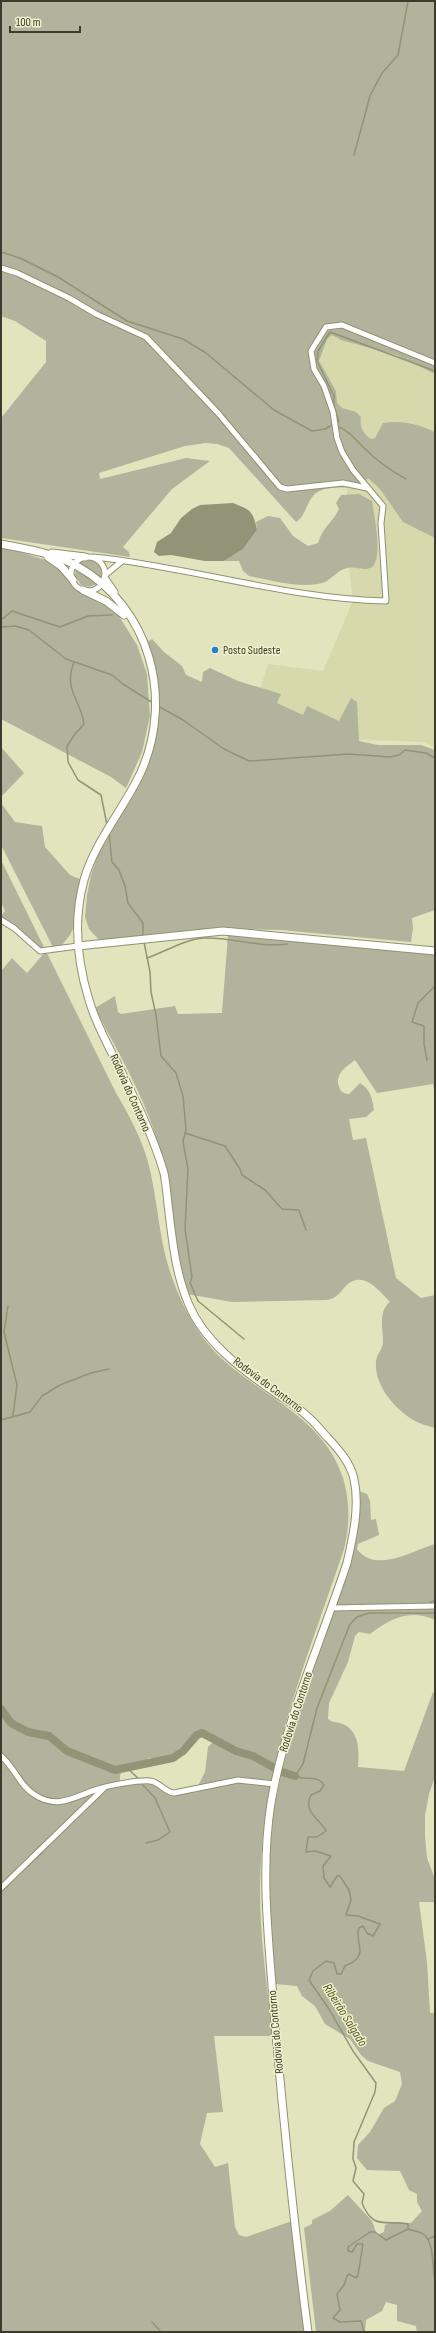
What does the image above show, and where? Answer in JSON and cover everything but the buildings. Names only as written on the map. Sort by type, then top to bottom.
[{"type":"main road","name":"Rodovia do Contorno","points":[[1,544],[44,553],[74,564],[104,579],[144,642],[152,667],[157,712],[152,741],[140,773],[95,852],[84,878],[78,911],[78,946],[89,1002],[137,1104],[164,1175],[175,1257],[189,1306],[211,1341],[254,1378],[307,1415],[344,1457],[354,1478],[356,1499],[354,1533],[347,1563],[304,1687],[275,1784],[266,1846],[266,1913],[277,2048],[308,2332]]},
{"type":"main road","points":[[44,553],[78,555],[85,557]]},
{"type":"main road","points":[[44,553],[61,566],[73,580]]},
{"type":"main road","points":[[83,590],[106,601],[131,620]]},
{"type":"main road","points":[[78,946],[223,931],[435,951]]},
{"type":"street","points":[[1,268],[17,273],[63,295],[96,314],[146,337],[218,413],[280,488],[287,489],[343,483],[367,488]]},
{"type":"street","points":[[121,562],[94,590],[83,590],[73,580],[72,570],[74,564],[85,557],[94,557],[168,568],[332,598],[386,601],[381,523],[383,506],[380,500],[367,488],[346,458],[337,438],[333,412],[324,386],[314,369],[311,351],[316,340],[326,327],[342,325],[435,363]]},
{"type":"street","points":[[94,557],[102,564],[104,579]]},
{"type":"street","points":[[1,920],[14,928],[40,951],[78,946]]},
{"type":"street","points":[[332,1608],[435,1606]]},
{"type":"street","points":[[1,1756],[23,1786],[44,1800],[55,1802],[69,1800],[105,1787],[149,1781],[157,1783],[170,1793],[243,1779],[275,1784]]},
{"type":"street","points":[[1,1888],[105,1787]]},
{"type":"shaded area","points":[[1,1],[435,1],[435,374],[396,355],[341,340],[332,335],[327,339],[319,361],[336,391],[337,403],[342,408],[356,412],[361,417],[362,430],[371,439],[375,438],[383,423],[390,422],[410,423],[435,432],[435,538],[403,522],[380,489],[368,478],[363,483],[352,487],[328,488],[317,493],[310,500],[303,515],[296,522],[229,448],[217,444],[206,443],[185,446],[99,473],[100,479],[186,458],[210,461],[172,489],[123,547],[129,552],[130,557],[1,538],[1,418],[46,362],[46,341],[15,321],[1,316]]},
{"type":"shaded area","points":[[435,272],[435,747],[423,742],[337,739],[243,741],[268,664],[323,671],[353,601],[347,549],[347,476],[274,417],[311,292]]},
{"type":"shaded area","points":[[359,494],[372,501],[377,534],[376,559],[374,565],[369,569],[345,569],[325,582],[297,585],[249,576],[243,571],[239,561],[224,561],[243,549],[257,530],[256,522],[268,516],[280,518],[293,536],[308,546],[318,543],[322,533],[339,509],[336,503],[341,495]]},
{"type":"shaded area","points":[[233,503],[250,512],[257,530],[243,549],[224,561],[205,561],[171,555],[159,556],[154,552],[157,542],[171,533],[181,518],[192,509],[200,505]]},
{"type":"shaded area","points":[[1,546],[52,562],[76,589],[104,602],[117,613],[137,645],[147,674],[150,716],[142,752],[126,788],[111,777],[1,719]]},
{"type":"shaded area","points":[[88,559],[95,561],[101,567],[101,579],[79,563]]},
{"type":"shaded area","points":[[76,569],[97,584],[89,587],[81,585],[75,575]]},
{"type":"shaded area","points":[[152,639],[164,652],[182,666],[186,675],[202,682],[203,672],[210,668],[238,681],[281,694],[277,703],[303,715],[307,706],[339,721],[351,698],[357,702],[359,741],[378,745],[421,745],[435,750],[435,910],[412,918],[413,928],[411,942],[281,930],[229,929],[100,941],[89,929],[85,917],[91,875],[98,855],[113,829],[153,746],[154,667],[147,642]]},
{"type":"shaded area","points":[[1,747],[24,773],[1,797]]},
{"type":"shaded area","points":[[1,803],[15,822],[42,826],[45,847],[70,875],[82,880],[74,927],[70,935],[56,953],[1,845]]},
{"type":"shaded area","points":[[1,860],[142,1144],[151,1173],[168,1265],[180,1298],[191,1320],[204,1339],[221,1357],[300,1418],[318,1435],[332,1454],[343,1478],[347,1495],[347,1531],[344,1549],[292,1703],[272,1781],[265,1821],[261,1861],[260,1905],[265,1970],[273,2036],[214,2036],[223,2112],[207,2113],[200,2144],[215,2167],[228,2163],[235,2227],[239,2235],[246,2237],[295,2220],[309,2332],[1,2332],[1,971],[12,958],[27,973],[45,952],[1,923],[1,916],[5,911],[1,902]],"holes":[[[199,1730],[213,1735],[214,1741],[208,1747],[205,1772],[198,1786],[172,1791],[156,1781],[120,1783],[122,1770],[150,1758],[157,1761],[164,1760],[177,1751]]]},
{"type":"shaded area","points":[[228,935],[435,952],[435,1094],[433,1084],[377,1093],[355,1060],[342,1071],[339,1075],[338,1082],[342,1091],[349,1094],[360,1083],[367,1088],[372,1098],[374,1110],[366,1117],[349,1119],[353,1140],[366,1138],[396,1278],[421,1298],[435,1295],[435,1428],[417,1422],[400,1410],[393,1404],[382,1388],[376,1371],[376,1362],[383,1345],[382,1320],[384,1310],[390,1302],[369,1283],[363,1280],[350,1282],[332,1299],[326,1300],[232,1302],[187,1294],[182,1277],[168,1186],[155,1134],[143,1102],[120,1054],[95,1008],[115,996],[118,1012],[121,1014],[175,1006],[178,1014],[222,1013]]},
{"type":"shaded area","points":[[359,1491],[367,1494],[370,1501],[371,1520],[376,1519],[379,1535],[358,1544],[357,1549],[365,1556],[374,1560],[384,1560],[405,1555],[435,1544],[435,1620],[417,1615],[408,1615],[392,1620],[370,1634],[359,1632],[355,1636],[348,1662],[329,1703],[328,1719],[349,1727],[353,1732],[358,1748],[358,1767],[404,1771],[433,1692],[435,1695],[435,1777],[429,1794],[425,1816],[425,1836],[427,1858],[435,1879],[435,1902],[419,1902],[427,1962],[430,2013],[435,2013],[435,2332],[417,2332],[416,2326],[397,2321],[397,2305],[386,2302],[382,2311],[366,2320],[365,2332],[316,2332],[304,2228],[312,2224],[312,2220],[330,2211],[348,2195],[372,2221],[377,2235],[384,2232],[385,2225],[392,2222],[411,2223],[422,2211],[417,2202],[417,2194],[409,2190],[400,2171],[367,2170],[357,2158],[358,2145],[370,2132],[384,2108],[395,2101],[402,2084],[400,2072],[368,2061],[361,2055],[350,2039],[325,2024],[315,2006],[302,1996],[297,1986],[275,1984],[267,1895],[273,1812],[291,1732],[351,1552],[354,1492]]},
{"type":"waterway","points":[[354,155],[370,96],[382,73],[398,55],[408,1]]},
{"type":"waterway","points":[[1,252],[20,258],[58,277],[127,321],[183,339],[206,353],[274,410],[312,431],[325,429],[339,421],[334,407],[334,396],[317,361],[318,351],[330,332],[435,371]]},
{"type":"waterway","points":[[337,426],[348,432],[383,464],[406,479]]},
{"type":"waterway","points":[[1,620],[12,611],[60,627],[88,616],[112,615]]},
{"type":"waterway","points":[[1,627],[15,626],[29,630],[66,659],[112,675],[123,684],[153,703]]},
{"type":"waterway","points":[[74,662],[70,680],[84,724],[67,746],[68,762],[78,780],[101,795],[107,825]]},
{"type":"waterway","points":[[158,706],[183,720],[224,749],[249,761],[349,754],[390,757],[399,755],[405,750],[426,753],[435,758]]},
{"type":"waterway","points":[[109,833],[112,862],[119,870],[125,886],[128,903],[143,923],[143,937]]},
{"type":"waterway","points":[[147,958],[182,943],[204,938],[225,939],[266,945],[287,944]]},
{"type":"waterway","points":[[144,942],[150,972],[151,992],[156,1015],[161,1056],[176,1073],[183,1096],[186,1129],[183,1142],[188,1169],[185,1229],[192,1277],[190,1283],[198,1301],[244,1339]]},
{"type":"waterway","points":[[427,1060],[424,1044],[424,1026],[412,1022],[418,1003],[435,986]]},
{"type":"waterway","points":[[185,1133],[225,1146],[240,1169],[242,1175],[265,1190],[282,1209],[299,1210],[306,1230]]},
{"type":"waterway","points":[[8,1306],[4,1332],[17,1385],[13,1415]]},
{"type":"waterway","points":[[1,1420],[30,1412],[42,1396],[60,1385],[91,1373],[109,1369]]},
{"type":"waterway","points":[[427,1605],[435,1600]]},
{"type":"waterway","name":"Ribeirão Salgado","points":[[408,2229],[408,2224],[380,2222],[370,2217],[362,2203],[364,2194],[353,2181],[356,2168],[353,2159],[354,2142],[375,2092],[376,2083],[353,2051],[329,2009],[309,1980],[313,1971],[326,1961],[334,1963],[337,1974],[341,1974],[345,1966],[353,1962],[360,1954],[358,1937],[359,1928],[363,1926],[367,1933],[373,1936],[380,1924],[358,1916],[346,1915],[351,1900],[349,1890],[340,1876],[337,1876],[330,1887],[324,1878],[323,1866],[331,1856],[315,1851],[306,1852],[308,1837],[317,1837],[326,1831],[310,1811],[309,1806],[311,1795],[320,1791],[324,1785],[318,1780],[295,1776],[303,1764],[317,1708],[350,1624],[357,1617],[369,1613],[435,1613]]},
{"type":"waterway","name":"Ribeirão Salgado","points":[[1,1709],[11,1723],[28,1732],[49,1736],[67,1751],[115,1770],[173,1758],[183,1751],[197,1735],[202,1733],[236,1751],[253,1756],[282,1772],[295,1776]]},
{"type":"waterway","points":[[128,1769],[140,1780]]},
{"type":"waterway","points":[[141,1783],[155,1798],[170,1832],[158,1840],[146,1843]]},
{"type":"waterway","points":[[22,1871],[42,1853]]},
{"type":"waterway","points":[[1,1892],[11,1882]]},
{"type":"waterway","points":[[408,2229],[423,2234],[430,2243],[435,2281]]},
{"type":"waterway","name":"Ribeirão Salgado","points":[[364,2332],[361,2321],[340,2322],[333,2318],[340,2310],[337,2294],[344,2285],[347,2276],[349,2274],[356,2278],[358,2275],[363,2244],[357,2244],[352,2252],[348,2251],[348,2247],[370,2232],[375,2232],[386,2240],[408,2229]]},
{"type":"waterway","points":[[428,2239],[435,2236]]},
{"type":"waterway","points":[[152,2322],[161,2332]]},
{"type":"place","name":"Posto Sudeste","points":[[215,650]]}]
